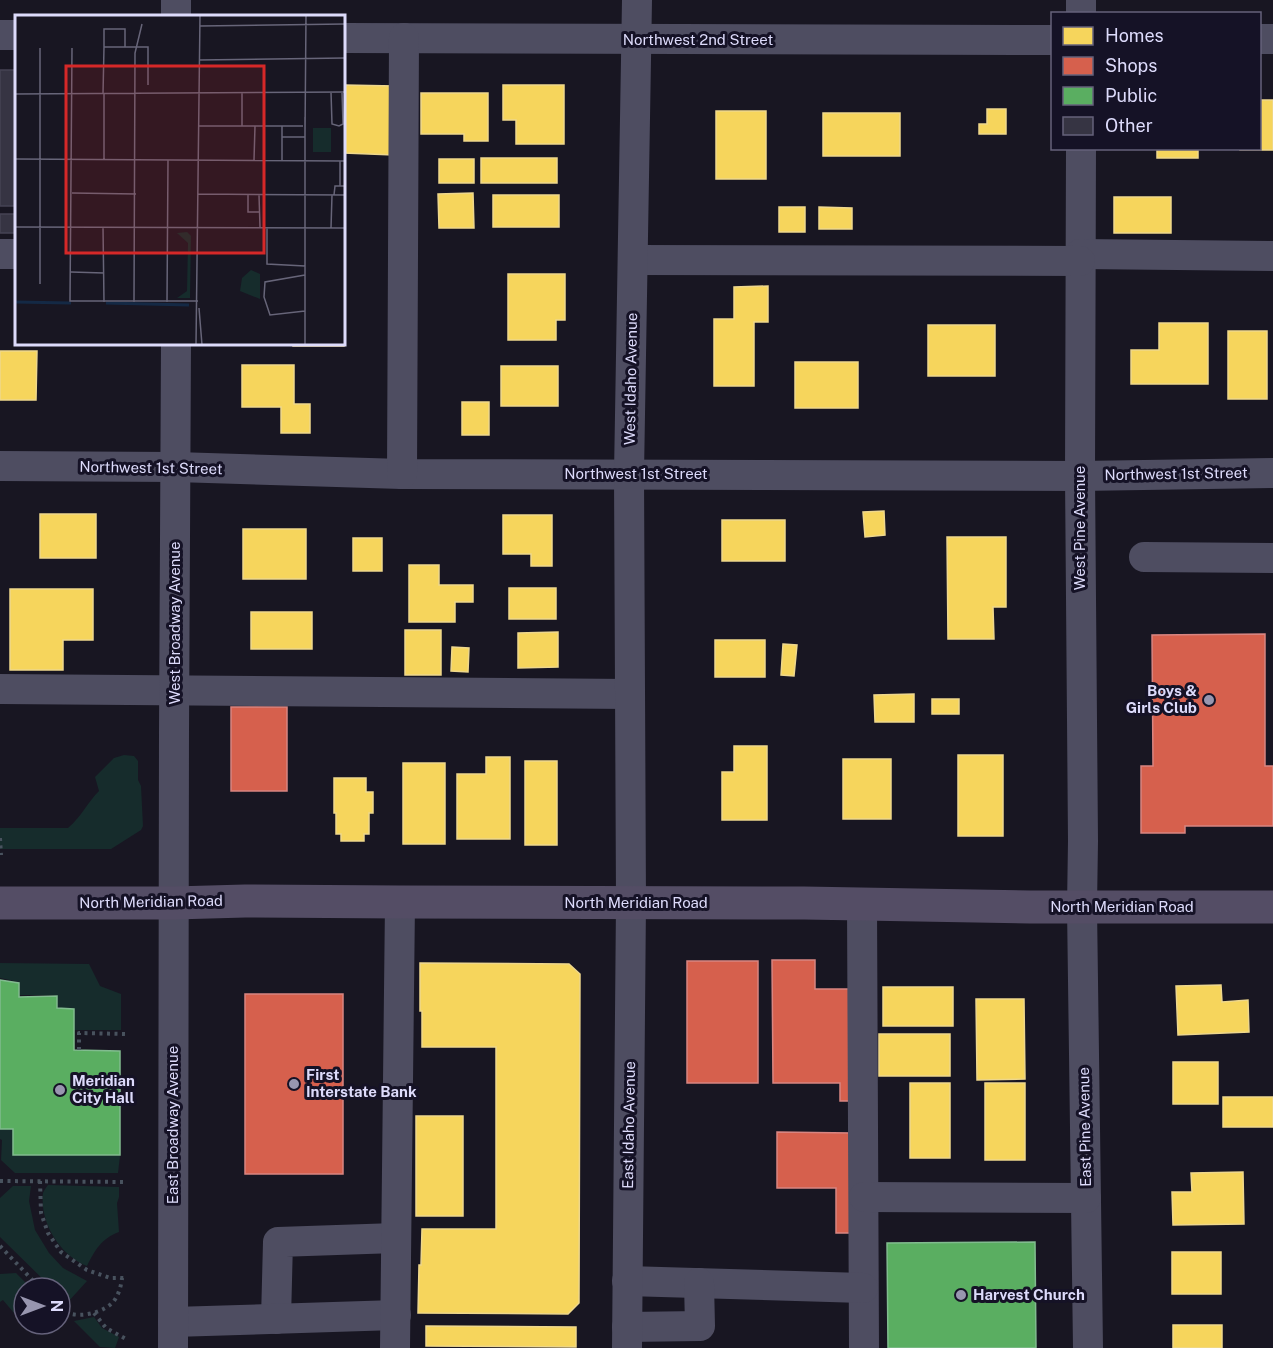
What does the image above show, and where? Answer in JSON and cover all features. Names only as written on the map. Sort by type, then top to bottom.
[{"type":"main road","name":"North Meridian Road","points":[[0,903],[632,902],[1273,907]]},
{"type":"street","name":"West Idaho Avenue","points":[[632,902],[629,474],[637,0]]},
{"type":"street","name":"Northwest 2nd Street","points":[[345,38],[1051,40]]},
{"type":"street","points":[[402,474],[404,38]]},
{"type":"street","name":"West Pine Avenue","points":[[1081,150],[1082,907]]},
{"type":"street","points":[[633,260],[1273,256]]},
{"type":"street","name":"West Broadway Avenue","points":[[174,903],[176,345]]},
{"type":"street","name":"Northwest 1st Street","points":[[0,466],[176,467],[402,474],[1080,476],[1273,472]]},
{"type":"street","points":[[1144,557],[1273,558]]},
{"type":"street","points":[[0,689],[630,694]]},
{"type":"street","points":[[395,1348],[400,902]]},
{"type":"street","name":"East Idaho Avenue","points":[[627,1337],[632,902]]},
{"type":"street","name":"East Broadway Avenue","points":[[172,1335],[174,903]]},
{"type":"street","points":[[862,904],[864,1348]]},
{"type":"street","name":"East Pine Avenue","points":[[1082,907],[1088,1348]]},
{"type":"street","points":[[864,1197],[1086,1198]]},
{"type":"street","points":[[276,1319],[278,1242],[396,1238]]},
{"type":"street","points":[[627,1281],[863,1288]]},
{"type":"street","points":[[627,1337],[700,1326],[699,1283]]},
{"type":"street","points":[[172,1335],[276,1319],[396,1316]]},
{"type":"path","points":[[0,838],[1,855]]},
{"type":"path","points":[[79,1050],[79,1033],[127,1034]]},
{"type":"path","points":[[0,1181],[126,1182]]},
{"type":"path","points":[[40,1181],[41,1213],[48,1233],[61,1252],[87,1270],[110,1278],[124,1278],[114,1302],[94,1312],[72,1313]]},
{"type":"path","points":[[0,1246],[29,1276]]},
{"type":"path","points":[[94,1312],[106,1328],[126,1339]]},
{"type":"green space","points":[[124,755],[134,756],[138,761],[143,826],[141,830],[111,849],[0,849],[0,828],[68,828],[99,791],[95,777],[114,758]]},
{"type":"green space","points":[[0,963],[89,964],[100,986],[121,994],[121,1030],[74,1030],[74,1009],[58,1008],[57,995],[20,995],[19,982],[0,978]]},
{"type":"green space","points":[[0,1129],[13,1129],[13,1155],[120,1156],[118,1173],[15,1173],[1,1160]]},
{"type":"green space","points":[[48,1185],[119,1187],[117,1203],[119,1232],[99,1246],[87,1266],[64,1250],[48,1226],[43,1207],[43,1192]]},
{"type":"green space","points":[[13,1186],[31,1186],[29,1201],[35,1230],[49,1253],[63,1268],[87,1281],[72,1298],[72,1276],[40,1276],[0,1237],[0,1198]]},
{"type":"green space","points":[[16,1273],[19,1276],[12,1276],[12,1311],[3,1300],[0,1302],[0,1274]]},
{"type":"green space","points":[[94,1317],[102,1328],[119,1337],[115,1348],[100,1347],[74,1321]]},
{"type":"building: Homes","points":[[345,85],[395,86],[393,155],[345,153]]},
{"type":"building: Homes","points":[[503,85],[564,85],[564,144],[516,144],[516,120],[503,120]]},
{"type":"building: Homes","points":[[421,93],[488,93],[488,141],[464,141],[464,134],[421,134]]},
{"type":"building: Homes","points":[[1261,100],[1273,100],[1273,150],[1261,150]]},
{"type":"building: Homes","points":[[987,109],[1006,109],[1006,134],[979,134],[979,124],[987,124]]},
{"type":"building: Homes","points":[[716,111],[766,111],[766,179],[716,179]]},
{"type":"building: Homes","points":[[823,113],[900,113],[900,156],[823,156]]},
{"type":"building: Homes","points":[[1157,150],[1198,150],[1198,158],[1157,158]]},
{"type":"building: Homes","points":[[481,158],[557,158],[557,183],[481,183]]},
{"type":"building: Homes","points":[[439,159],[474,159],[474,183],[439,183]]},
{"type":"building: Homes","points":[[473,193],[474,228],[439,228],[438,194]]},
{"type":"building: Homes","points":[[493,195],[559,195],[559,227],[493,227]]},
{"type":"building: Homes","points":[[1114,197],[1171,197],[1171,233],[1114,233]]},
{"type":"building: Homes","points":[[779,207],[805,207],[805,232],[779,232]]},
{"type":"building: Homes","points":[[819,207],[852,208],[852,229],[819,229]]},
{"type":"building: Homes","points":[[508,274],[565,274],[565,320],[556,320],[556,340],[508,340]]},
{"type":"building: Homes","points":[[768,286],[768,322],[754,322],[754,386],[714,386],[714,319],[734,319],[734,287]]},
{"type":"building: Homes","points":[[1159,323],[1208,323],[1208,384],[1131,384],[1131,350],[1159,350]]},
{"type":"building: Homes","points":[[928,325],[995,325],[995,376],[928,376]]},
{"type":"building: Homes","points":[[1228,331],[1267,331],[1267,399],[1228,399]]},
{"type":"building: Homes","points":[[293,345],[344,345],[344,346]]},
{"type":"building: Homes","points":[[0,351],[37,351],[36,400],[0,400]]},
{"type":"building: Homes","points":[[795,362],[858,362],[858,408],[795,408]]},
{"type":"building: Homes","points":[[242,365],[294,365],[294,404],[310,404],[310,433],[281,433],[281,407],[242,407]]},
{"type":"building: Homes","points":[[501,366],[558,366],[558,406],[501,406]]},
{"type":"building: Homes","points":[[462,402],[489,402],[489,435],[462,435]]},
{"type":"building: Homes","points":[[884,511],[885,535],[865,537],[863,512]]},
{"type":"building: Homes","points":[[40,514],[96,514],[96,558],[40,558]]},
{"type":"building: Homes","points":[[503,515],[552,515],[552,566],[531,566],[531,554],[503,554]]},
{"type":"building: Homes","points":[[722,520],[785,520],[785,561],[722,561]]},
{"type":"building: Homes","points":[[243,529],[306,529],[306,579],[243,579]]},
{"type":"building: Homes","points":[[947,537],[1006,537],[1006,607],[993,607],[994,639],[948,639]]},
{"type":"building: Homes","points":[[353,538],[382,538],[382,571],[353,571]]},
{"type":"building: Homes","points":[[409,565],[439,565],[439,585],[473,585],[473,602],[455,602],[455,622],[409,622]]},
{"type":"building: Homes","points":[[509,588],[556,588],[556,619],[509,619]]},
{"type":"building: Homes","points":[[10,589],[93,589],[93,640],[63,640],[63,670],[10,670]]},
{"type":"building: Homes","points":[[251,612],[312,612],[312,649],[251,649]]},
{"type":"building: Homes","points":[[405,630],[441,630],[441,675],[405,675]]},
{"type":"building: Homes","points":[[558,632],[558,667],[518,668],[518,633]]},
{"type":"building: Homes","points":[[715,640],[765,640],[765,677],[715,677]]},
{"type":"building: Homes","points":[[783,644],[797,645],[794,676],[781,675]]},
{"type":"building: Homes","points":[[452,647],[469,648],[468,672],[451,671]]},
{"type":"building: Homes","points":[[914,694],[914,722],[875,722],[874,695]]},
{"type":"building: Homes","points":[[932,699],[959,699],[959,714],[932,714]]},
{"type":"building: Homes","points":[[734,746],[767,746],[767,820],[722,820],[722,772],[734,772]]},
{"type":"building: Homes","points":[[958,755],[1003,755],[1003,836],[958,836]]},
{"type":"building: Homes","points":[[486,757],[510,757],[510,839],[457,839],[457,774],[486,774]]},
{"type":"building: Homes","points":[[843,759],[891,759],[891,819],[843,819]]},
{"type":"building: Homes","points":[[525,761],[557,761],[557,845],[525,845]]},
{"type":"building: Homes","points":[[403,763],[445,763],[445,844],[403,844]]},
{"type":"building: Homes","points":[[334,778],[366,778],[366,792],[373,792],[373,813],[369,813],[369,834],[364,834],[364,841],[341,841],[341,834],[336,834]]},
{"type":"building: Homes","points":[[420,963],[569,964],[580,974],[579,1303],[568,1314],[418,1313],[422,1229],[496,1229],[496,1047],[422,1047]]},
{"type":"building: Homes","points":[[1221,985],[1222,1002],[1248,1000],[1249,1032],[1178,1035],[1176,986]]},
{"type":"building: Homes","points":[[883,987],[953,987],[953,1026],[883,1026]]},
{"type":"building: Homes","points":[[976,999],[1024,999],[1025,1079],[977,1080]]},
{"type":"building: Homes","points":[[879,1034],[950,1034],[950,1076],[879,1076]]},
{"type":"building: Homes","points":[[1173,1062],[1218,1062],[1218,1104],[1173,1104]]},
{"type":"building: Homes","points":[[910,1083],[950,1083],[950,1158],[910,1158]]},
{"type":"building: Homes","points":[[985,1083],[1025,1083],[1025,1160],[985,1160]]},
{"type":"building: Homes","points":[[1223,1097],[1273,1097],[1273,1127],[1223,1127]]},
{"type":"building: Homes","points":[[416,1116],[463,1116],[463,1216],[416,1216]]},
{"type":"building: Homes","points":[[1243,1172],[1244,1224],[1173,1225],[1172,1192],[1192,1192],[1191,1173]]},
{"type":"building: Homes","points":[[1172,1252],[1221,1252],[1221,1294],[1172,1294]]},
{"type":"building: Homes","points":[[1173,1325],[1222,1325],[1222,1348],[1173,1348]]},
{"type":"building: Homes","points":[[426,1326],[576,1327],[576,1347],[426,1346]]},
{"type":"building: Shops","name":"Boys & Girls Club","points":[[1265,634],[1265,766],[1273,766],[1273,826],[1185,826],[1185,833],[1141,833],[1141,766],[1153,766],[1152,635]]},
{"type":"building: Shops","points":[[231,707],[287,707],[287,791],[231,791]]},
{"type":"building: Shops","points":[[772,960],[815,960],[815,989],[851,989],[852,1101],[840,1101],[840,1083],[773,1083]]},
{"type":"building: Shops","points":[[687,961],[758,961],[758,1083],[687,1083]]},
{"type":"building: Shops","name":"First Interstate Bank","points":[[245,994],[343,994],[343,1174],[245,1174]]},
{"type":"building: Shops","points":[[777,1132],[851,1133],[850,1233],[836,1233],[836,1188],[777,1188]]},
{"type":"building: Public","name":"Meridian City Hall","points":[[0,980],[19,983],[19,997],[57,996],[57,1008],[74,1009],[74,1050],[120,1051],[120,1155],[13,1155],[13,1129],[0,1129]]},
{"type":"building: Public","name":"Harvest Church","points":[[1035,1242],[1036,1348],[888,1348],[887,1243]]},
{"type":"building: Other","points":[[0,70],[15,70],[15,206],[0,206]]},
{"type":"building: Other","points":[[0,214],[15,214],[15,233],[0,233]]},
{"type":"place","name":"Boys & Girls Club","points":[[1209,700]]},
{"type":"place","name":"First Interstate Bank","points":[[294,1084]]},
{"type":"place","name":"Meridian City Hall","points":[[60,1090]]},
{"type":"place","name":"Harvest Church","points":[[961,1295]]}]
